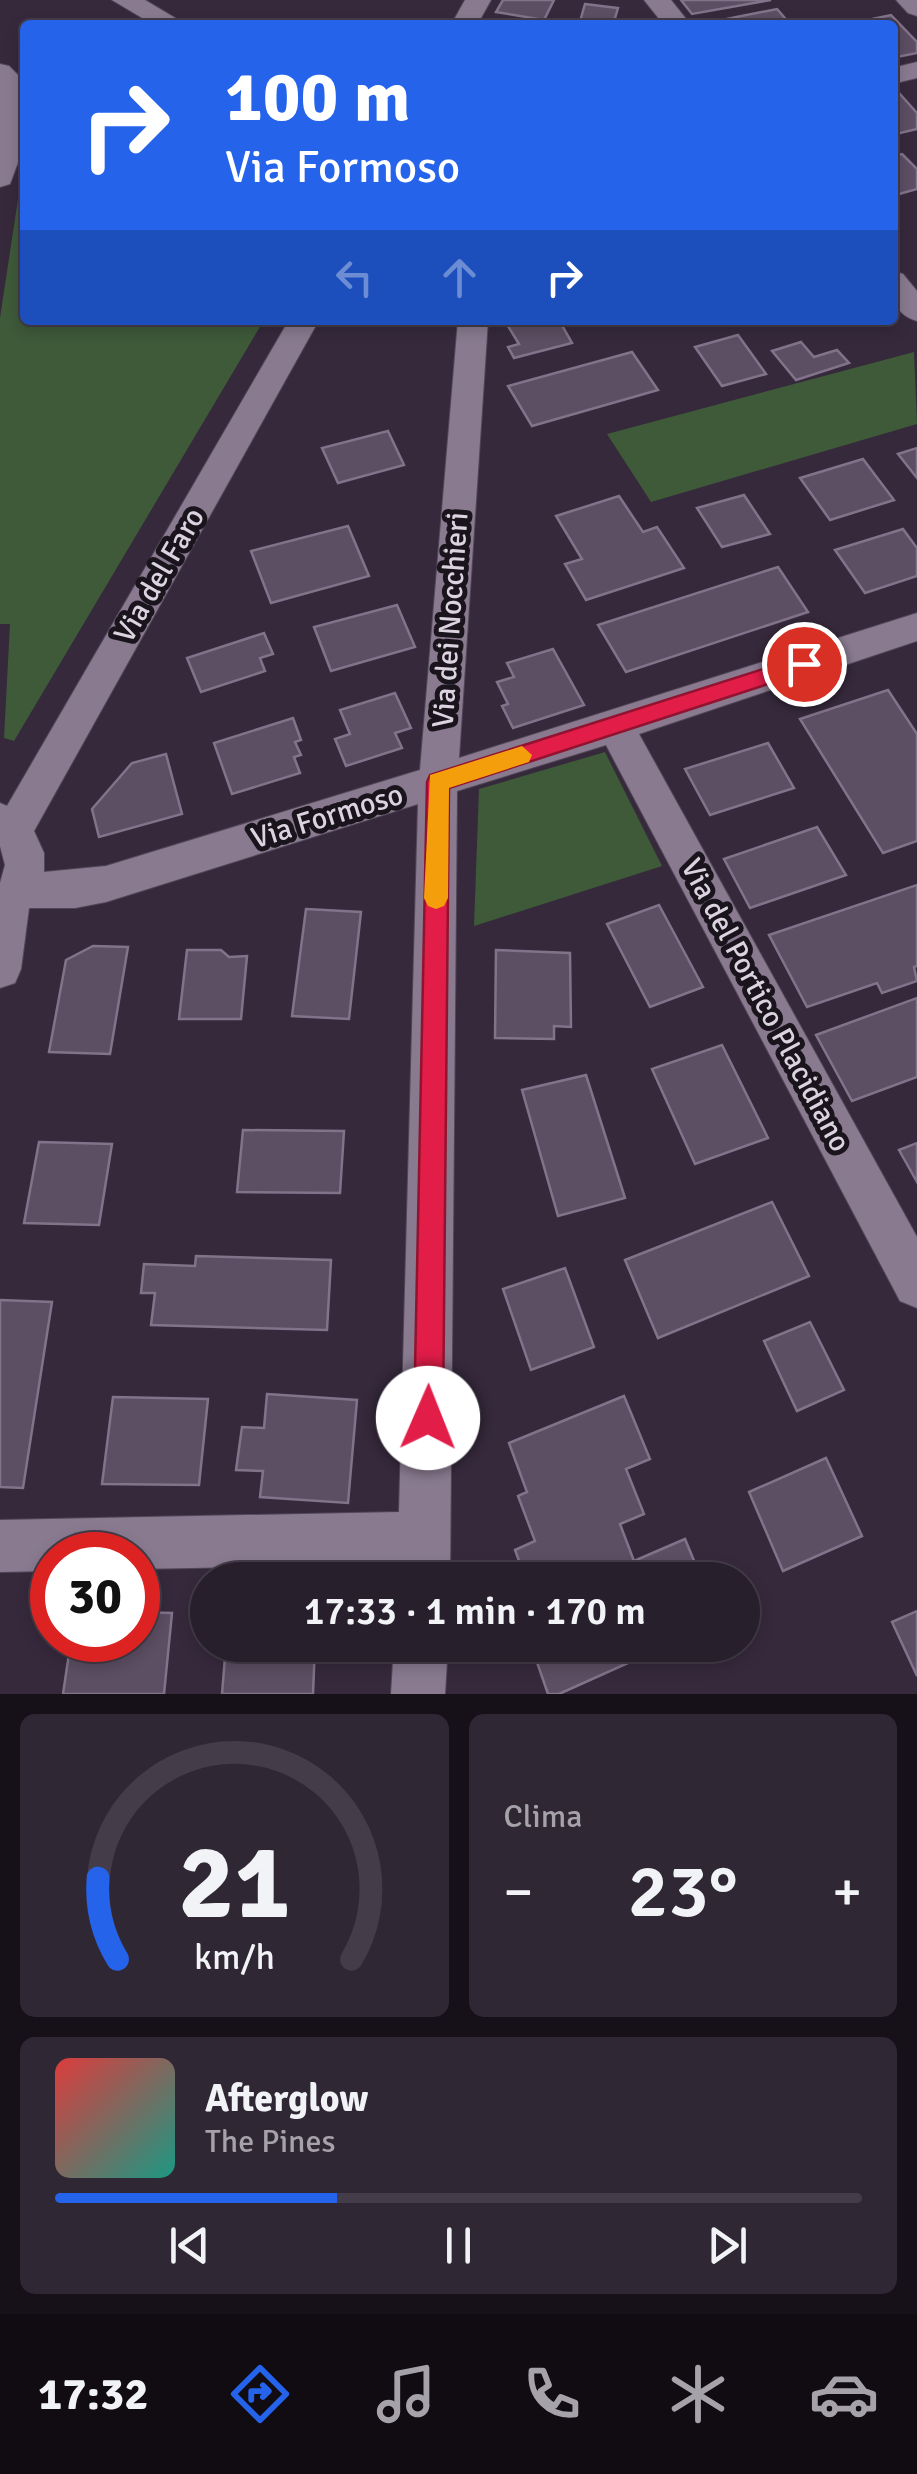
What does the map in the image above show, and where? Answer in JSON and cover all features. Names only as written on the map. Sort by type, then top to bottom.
[{"type":"street","points":[[125,0],[166,20]]},
{"type":"street","points":[[180,20],[195,0]]},
{"type":"street","points":[[658,0],[674,20]]},
{"type":"street","points":[[909,0],[917,8]]},
{"type":"street","points":[[0,72],[10,80],[6,157],[0,178]]},
{"type":"street","points":[[898,288],[917,311]]},
{"type":"street","name":"Via del Faro","points":[[7,825],[301,325]]},
{"type":"street","name":"Via dei Nocchieri","points":[[426,1559],[438,782],[473,325]]},
{"type":"street","name":"Via Formoso","points":[[9,902],[106,884],[615,726],[917,627]]},
{"type":"street","name":"Via del Portico Placidiano","points":[[615,726],[917,1284]]},
{"type":"street","points":[[0,969],[9,902],[27,858],[7,825]]},
{"type":"street","points":[[0,1546],[426,1559]]},
{"type":"street","points":[[418,1694],[420,1662]]},
{"type":"green space","points":[[20,186],[20,325],[261,325],[14,741],[4,738],[10,624],[0,624],[0,318]]},
{"type":"green space","points":[[914,352],[917,424],[651,502],[607,434]]},
{"type":"green space","points":[[605,752],[662,866],[474,926],[479,789]]},
{"type":"building","points":[[503,0],[554,0],[544,20],[496,12]]},
{"type":"building","points":[[681,0],[771,0],[692,14]]},
{"type":"building","points":[[585,4],[618,8],[614,20],[580,20]]},
{"type":"building","points":[[777,9],[787,20],[721,20]]},
{"type":"building","points":[[891,15],[896,20],[867,20]]},
{"type":"building","points":[[898,22],[917,42],[917,53],[898,57]]},
{"type":"building","points":[[898,94],[917,113],[917,129],[898,134]]},
{"type":"building","points":[[902,154],[917,169],[917,189],[898,194],[898,155]]},
{"type":"building","points":[[507,325],[562,325],[572,343],[514,358],[508,347],[519,344]]},
{"type":"building","points":[[738,335],[766,374],[722,386],[695,347]]},
{"type":"building","points":[[801,342],[814,357],[837,350],[849,363],[796,380],[772,351]]},
{"type":"building","points":[[632,352],[658,390],[532,426],[508,386]]},
{"type":"building","points":[[388,431],[404,465],[338,483],[322,448]]},
{"type":"building","points":[[917,448],[917,478],[898,454]]},
{"type":"building","points":[[863,459],[894,500],[830,520],[800,478]]},
{"type":"building","points":[[744,495],[770,534],[722,547],[697,508]]},
{"type":"building","points":[[619,496],[643,532],[657,527],[684,568],[586,600],[565,564],[582,559],[556,516]]},
{"type":"building","points":[[348,526],[369,576],[271,603],[251,551]]},
{"type":"building","points":[[903,529],[917,548],[917,576],[865,593],[835,550]]},
{"type":"building","points":[[778,567],[808,612],[626,672],[598,625]]},
{"type":"building","points":[[397,605],[415,647],[331,671],[314,627]]},
{"type":"building","points":[[264,633],[273,654],[260,658],[265,671],[201,692],[187,658]]},
{"type":"building","points":[[553,649],[584,705],[513,728],[502,706],[508,704],[497,682],[514,677],[507,663]]},
{"type":"building","points":[[888,690],[917,734],[917,841],[883,853],[800,719]]},
{"type":"building","points":[[395,693],[411,728],[395,733],[402,748],[346,766],[335,739],[350,734],[340,710]]},
{"type":"building","points":[[293,718],[301,740],[295,742],[301,755],[294,757],[300,773],[232,794],[214,743]]},
{"type":"building","points":[[768,743],[794,788],[710,815],[685,769]]},
{"type":"building","points":[[166,754],[182,814],[99,837],[92,809],[132,763]]},
{"type":"building","points":[[817,827],[846,875],[750,908],[724,859]]},
{"type":"building","points":[[917,885],[917,981],[882,993],[877,983],[807,1007],[769,935]]},
{"type":"building","points":[[659,905],[703,987],[650,1007],[607,924]]},
{"type":"building","points":[[306,909],[361,912],[349,1019],[292,1016]]},
{"type":"building","points":[[93,946],[128,947],[110,1054],[49,1052],[66,960]]},
{"type":"building","points":[[187,950],[221,950],[229,957],[247,956],[241,1019],[179,1019]]},
{"type":"building","points":[[496,950],[570,953],[571,1027],[554,1026],[554,1039],[495,1038]]},
{"type":"building","points":[[917,998],[917,1077],[852,1101],[816,1035]]},
{"type":"building","points":[[722,1045],[768,1138],[695,1164],[652,1069]]},
{"type":"building","points":[[586,1075],[625,1198],[558,1216],[522,1090]]},
{"type":"building","points":[[243,1130],[344,1131],[340,1193],[237,1192]]},
{"type":"building","points":[[39,1142],[112,1144],[99,1225],[24,1223]]},
{"type":"building","points":[[917,1143],[917,1182],[899,1150]]},
{"type":"building","points":[[772,1202],[809,1276],[658,1338],[625,1260]]},
{"type":"building","points":[[196,1256],[331,1260],[327,1330],[151,1325],[155,1293],[141,1293],[144,1264],[195,1266]]},
{"type":"building","points":[[565,1268],[594,1347],[531,1370],[503,1289]]},
{"type":"building","points":[[0,1300],[52,1302],[23,1488],[0,1487]]},
{"type":"building","points":[[810,1322],[844,1390],[797,1411],[764,1341]]},
{"type":"building","points":[[267,1394],[357,1400],[348,1503],[260,1497],[263,1471],[236,1470],[242,1427],[264,1428]]},
{"type":"building","points":[[624,1396],[650,1459],[626,1469],[644,1514],[620,1524],[634,1561],[685,1539],[695,1562],[519,1562],[515,1550],[535,1541],[518,1496],[527,1492],[509,1443]]},
{"type":"building","points":[[113,1397],[208,1399],[199,1485],[102,1484]]},
{"type":"building","points":[[826,1458],[862,1536],[783,1571],[749,1492]]},
{"type":"building","points":[[917,1611],[917,1676],[892,1622]]},
{"type":"building","points":[[160,1613],[172,1613],[164,1694],[63,1694],[68,1662],[160,1662]]},
{"type":"building","points":[[225,1662],[314,1662],[313,1694],[222,1694]]},
{"type":"building","points":[[537,1662],[630,1662],[559,1694],[548,1694]]},
{"type":"slow traffic","points":[[436,898],[438,782],[522,755]]},
{"type":"route","points":[[428,1418],[438,782],[804,664]]}]
